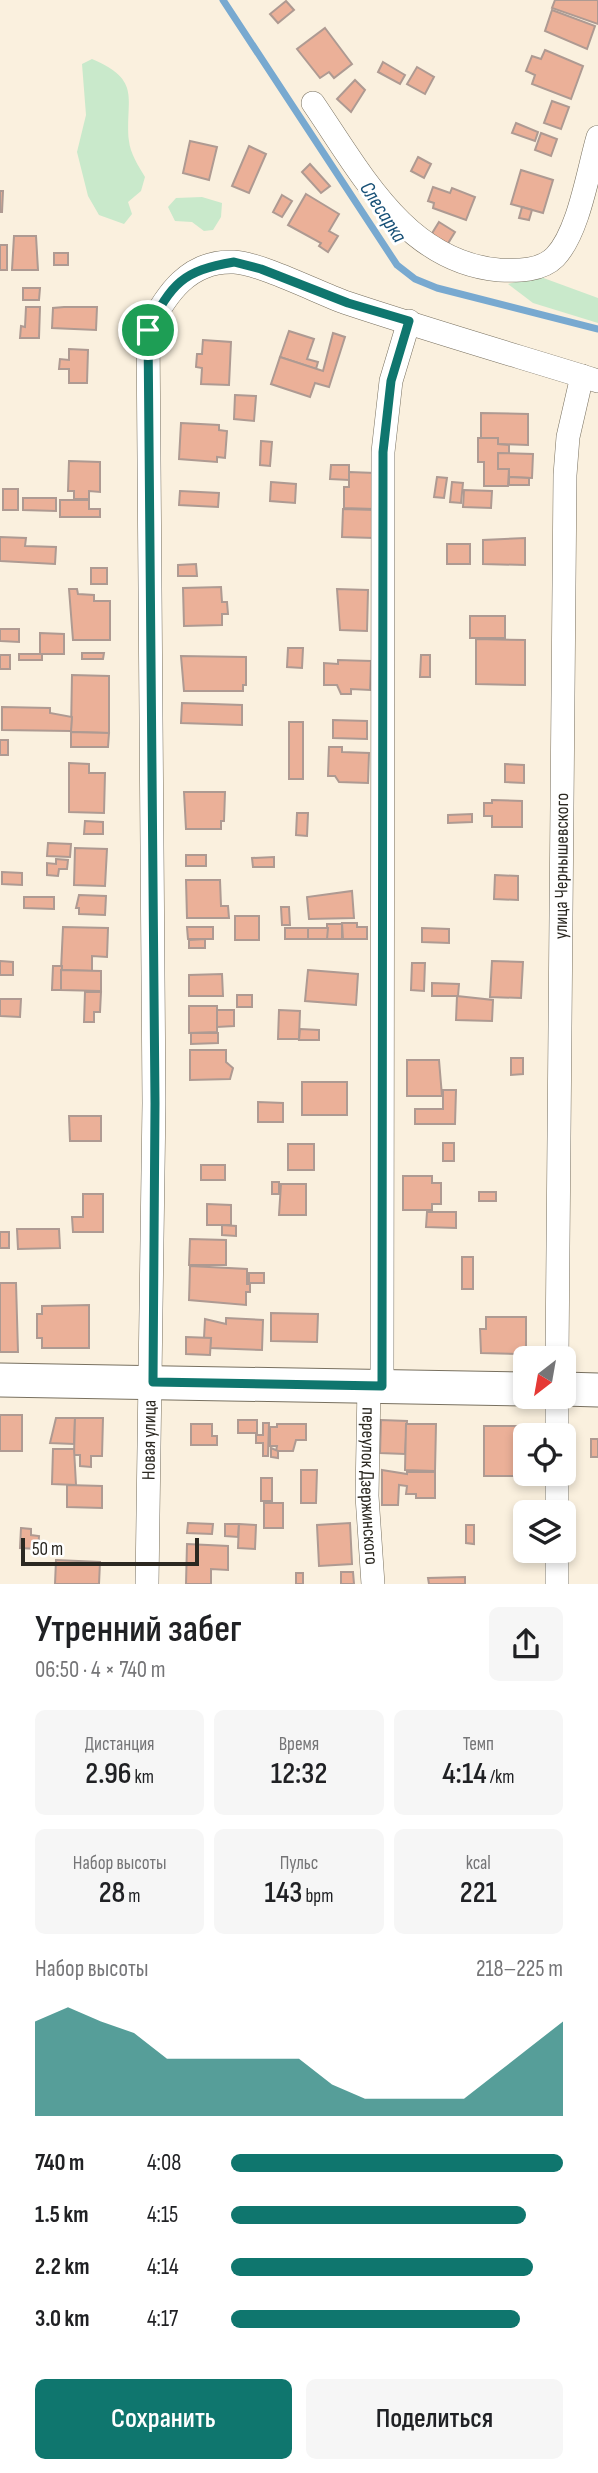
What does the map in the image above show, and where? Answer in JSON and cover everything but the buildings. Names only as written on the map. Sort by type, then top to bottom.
[{"type":"main road","points":[[0,1380],[513,1389]]},
{"type":"main road","points":[[576,1389],[598,1390]]},
{"type":"street","points":[[313,103],[386,205],[428,247],[469,266],[509,271],[541,266],[554,258],[569,234],[598,138]]},
{"type":"street","name":"Новая улица","points":[[147,1584],[153,1382],[155,1103],[148,330],[163,300],[181,279],[202,268],[234,262],[261,269],[348,303],[409,321]]},
{"type":"street","points":[[409,321],[590,379]]},
{"type":"street","name":"переулок Дзержинского","points":[[373,1584],[367,1485],[375,1386],[383,463],[391,381],[409,321]]},
{"type":"street","name":"улица Чернышевского","points":[[557,1346],[565,475],[569,426],[590,379]]},
{"type":"street","points":[[557,1563],[557,1584]]},
{"type":"green space","points":[[92,59],[119,75],[125,83],[129,102],[130,146],[145,177],[141,191],[128,202],[132,214],[124,224],[99,215],[88,196],[77,152],[86,115],[82,64]]},
{"type":"green space","points":[[202,197],[222,203],[221,217],[213,230],[204,231],[192,222],[175,221],[168,207],[176,198]]},
{"type":"green space","points":[[538,276],[598,298],[598,323],[533,303],[508,284]]},
{"type":"waterway","name":"Слесарка","points":[[223,0],[397,265],[415,279],[437,288],[598,329]]},
{"type":"route","points":[[234,262],[261,269],[348,303],[409,321],[396,356],[391,381],[383,452],[382,1386],[153,1382],[155,1103],[148,330],[163,300],[181,279],[202,268],[234,262]]}]
